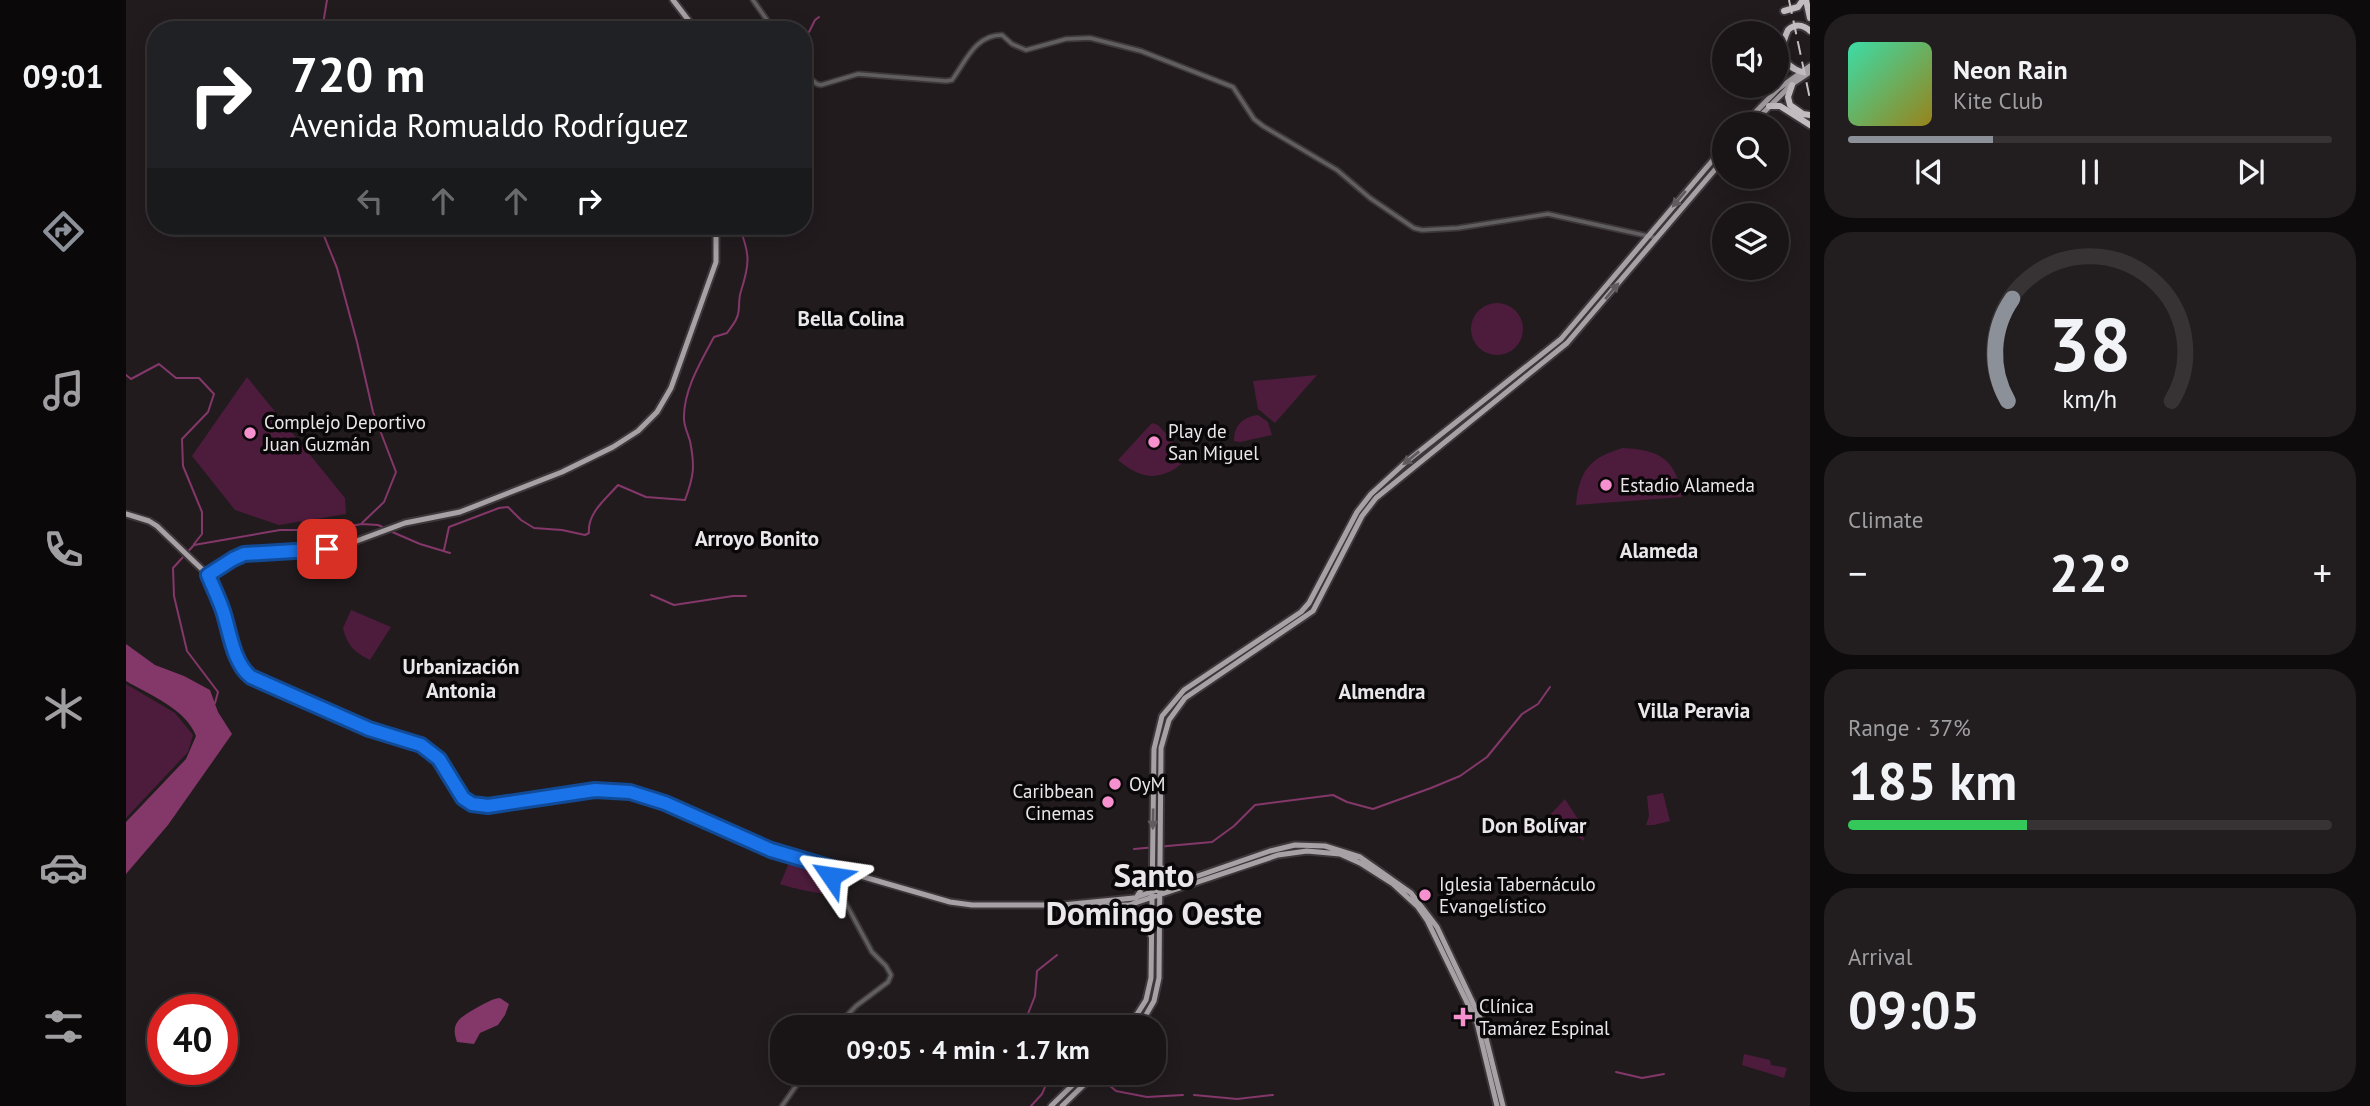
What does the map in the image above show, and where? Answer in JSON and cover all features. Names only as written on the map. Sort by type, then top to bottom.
[{"type":"highway","points":[[1784,11],[1797,7],[1804,0],[1810,18]]},
{"type":"highway","points":[[1808,70],[1789,67],[1784,60],[1784,40],[1788,30],[1796,26],[1804,26],[1810,31]]},
{"type":"highway","points":[[1792,85],[1788,97],[1790,105],[1810,115]]},
{"type":"highway","points":[[1769,106],[1780,106],[1810,125]]},
{"type":"main road","points":[[673,0],[689,21]]},
{"type":"main road","points":[[1763,112],[1808,70]]},
{"type":"main road","points":[[1756,112],[1778,89],[1808,70]]},
{"type":"main road","points":[[1137,1015],[1146,1000],[1151,978],[1155,740],[1167,707],[1187,686],[1301,612],[1309,603],[1357,512],[1371,494],[1406,462],[1562,339],[1712,161]]},
{"type":"main road","points":[[1146,1015],[1154,1002],[1159,978],[1162,741],[1169,720],[1179,704],[1194,691],[1309,615],[1362,516],[1376,498],[1567,344],[1712,173]]},
{"type":"main road","points":[[208,575],[244,554],[302,552],[343,546],[405,523],[460,512],[562,472],[612,447],[645,425],[671,388],[716,262],[716,235]]},
{"type":"main road","points":[[126,514],[149,521],[208,575],[244,672],[369,729],[421,745],[435,754],[463,798],[472,804],[488,806],[595,790],[630,792],[665,803],[771,850],[957,904],[1059,905],[1129,910],[1139,916],[1153,939]]},
{"type":"main road","points":[[1161,892],[1270,851],[1300,845],[1325,846],[1351,853],[1386,873],[1411,893],[1445,943],[1482,1022],[1503,1106]]},
{"type":"main road","points":[[1112,907],[1273,856],[1307,851],[1329,852],[1360,863],[1393,884],[1418,907],[1427,920],[1477,1023],[1497,1106]]},
{"type":"main road","points":[[1160,865],[1168,877],[1180,883]]},
{"type":"main road","points":[[1136,898],[1152,872]]},
{"type":"main road","points":[[1161,913],[1164,902],[1175,889]]},
{"type":"main road","points":[[1059,905],[1152,895]]},
{"type":"main road","points":[[1051,1106],[1073,1085]]},
{"type":"main road","points":[[1062,1106],[1084,1085]]},
{"type":"street","points":[[752,0],[767,21]]},
{"type":"street","points":[[812,80],[821,85],[858,75],[946,81],[952,80],[977,43],[996,35],[1002,35],[1012,44],[1026,50],[1066,39],[1094,38],[1141,51],[1233,87],[1254,119],[1262,126],[1336,170],[1370,198],[1414,228],[1458,228],[1548,214],[1657,238]]},
{"type":"street","points":[[832,868],[831,876],[870,949],[887,966],[891,975],[888,982],[847,1015]]},
{"type":"street","points":[[782,1106],[797,1085]]},
{"type":"shaded area","points":[[1497,303],[1516,310],[1523,329],[1516,348],[1497,355],[1478,348],[1471,329],[1478,310]]},
{"type":"shaded area","points":[[1317,375],[1275,423],[1258,409],[1253,381]]},
{"type":"shaded area","name":"Complejo Deportivo Juan Guzmán","points":[[247,377],[345,498],[346,514],[279,525],[235,510],[192,456]]},
{"type":"shaded area","points":[[1258,415],[1268,422],[1272,435],[1234,441],[1240,423]]},
{"type":"shaded area","name":"Play de San Miguel","points":[[1152,423],[1158,425],[1188,458],[1171,471],[1154,476],[1137,472],[1118,460]]},
{"type":"shaded area","points":[[1623,448],[1647,451],[1664,459],[1675,473],[1682,497],[1576,505],[1580,483],[1588,467],[1602,456]]},
{"type":"shaded area","points":[[351,610],[391,627],[370,660],[352,647],[345,634],[343,628]]},
{"type":"shaded area","points":[[126,644],[155,665],[210,690],[218,712],[232,734],[168,825],[126,874],[126,822],[186,759],[196,736],[191,726],[176,710],[126,681]]},
{"type":"shaded area","points":[[126,684],[175,713],[193,735],[188,752],[126,818]]},
{"type":"shaded area","points":[[1663,793],[1670,821],[1646,825],[1649,816],[1647,796]]},
{"type":"shaded area","points":[[1565,799],[1583,827],[1584,841],[1548,817]]},
{"type":"shaded area","points":[[789,863],[826,872],[836,895],[780,884]]},
{"type":"shaded area","points":[[500,998],[509,1004],[498,1025],[480,1033],[474,1044],[457,1042],[455,1029],[459,1020],[467,1013]]},
{"type":"shaded area","points":[[1744,1054],[1770,1060],[1771,1065],[1787,1068],[1784,1078],[1742,1065]]},
{"type":"waterway","points":[[324,21],[327,0]]},
{"type":"waterway","points":[[812,26],[819,17]]},
{"type":"waterway","points":[[324,235],[337,268],[373,412],[396,472],[384,502],[362,523]]},
{"type":"waterway","points":[[444,550],[449,527],[499,508],[508,507],[534,528],[585,535],[589,533],[594,513],[618,485],[646,497],[685,500],[693,464],[684,422],[686,398],[714,337],[727,333],[737,317],[748,258],[742,235]]},
{"type":"waterway","points":[[126,375],[131,379],[159,364],[176,378],[199,378],[214,394],[208,412],[182,439],[183,466],[202,512],[202,534],[194,544]]},
{"type":"waterway","points":[[215,703],[218,692],[187,651],[174,596],[173,568],[194,545],[280,530],[327,530],[362,524],[385,528]]},
{"type":"waterway","points":[[390,531],[450,553]]},
{"type":"waterway","points":[[651,595],[674,605],[746,596]]},
{"type":"waterway","points":[[1134,849],[1212,842],[1234,826],[1255,805],[1333,795],[1373,809],[1431,788],[1460,776],[1487,757],[1522,714],[1538,704],[1550,687]]},
{"type":"waterway","points":[[1028,1015],[1035,996],[1037,971],[1057,955]]},
{"type":"waterway","points":[[1616,1072],[1642,1078],[1664,1074]]},
{"type":"waterway","points":[[1031,1106],[1046,1085]]},
{"type":"waterway","points":[[1109,1085],[1116,1091],[1147,1097],[1183,1095]]},
{"type":"waterway","points":[[1194,1095],[1237,1099],[1273,1095]]},
{"type":"railway","points":[[1789,0],[1810,99]]},
{"type":"place","name":"Complejo Deportivo Juan Guzmán","points":[[250,433]]},
{"type":"place","name":"Play de San Miguel","points":[[1154,442]]},
{"type":"place","name":"Estadio Alameda","points":[[1606,485]]},
{"type":"place","name":"OyM","points":[[1115,784]]},
{"type":"place","name":"Caribbean Cinemas","points":[[1108,802]]},
{"type":"place","name":"Iglesia Tabernáculo Evangelístico","points":[[1425,895]]},
{"type":"place","name":"Clínica Tamárez Espinal","points":[[1463,1017]]},
{"type":"district","name":"Bella Colina","points":[[851,319]]},
{"type":"district","name":"Arroyo Bonito","points":[[757,539]]},
{"type":"district","name":"Alameda","points":[[1659,551]]},
{"type":"district","name":"Urbanización Antonia","points":[[461,679]]},
{"type":"district","name":"Almendra","points":[[1382,692]]},
{"type":"district","name":"Villa Peravia","points":[[1694,711]]},
{"type":"district","name":"Don Bolívar","points":[[1534,826]]},
{"type":"district","name":"Santo Domingo Oeste","points":[[1154,894]]},
{"type":"route","points":[[327,549],[244,554],[208,575],[222,607],[237,658],[244,672],[251,677],[369,729],[421,745],[435,754],[463,798],[472,804],[488,806],[595,790],[630,792],[665,803],[771,850],[832,868],[831,876]]}]
